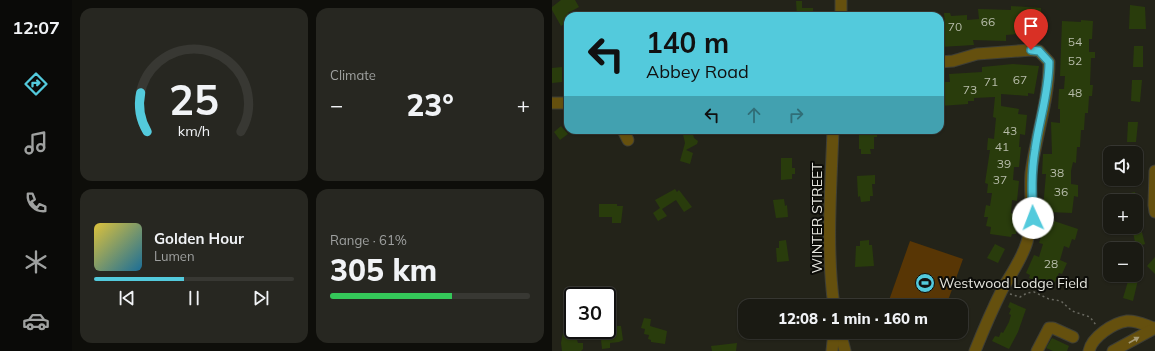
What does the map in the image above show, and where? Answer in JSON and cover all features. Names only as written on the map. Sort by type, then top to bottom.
[{"type":"street","points":[[841,0],[841,12]]},
{"type":"street","points":[[944,61],[988,52],[1031,50],[1039,51],[1049,62],[1047,95],[1031,175],[1033,218],[1030,231],[1021,256],[1002,291],[975,351]]},
{"type":"street","points":[[552,102],[564,103]]},
{"type":"street","name":"WINTER STREET","points":[[833,134],[830,199],[831,280],[833,299]]},
{"type":"street","points":[[1155,171],[1155,212]]},
{"type":"street","points":[[1089,351],[1096,338],[1104,332],[1126,321],[1137,322],[1154,328]]},
{"type":"street","points":[[1037,351],[1049,328],[1073,336]]},
{"type":"street","points":[[1113,351],[1154,328]]},
{"type":"street","points":[[832,351],[833,339]]},
{"type":"street","points":[[842,339],[845,351]]},
{"type":"path","points":[[1002,291],[1018,297],[1034,292],[1049,299],[1064,302],[1072,311],[1090,317],[1104,332]]},
{"type":"shaded area","name":"Westwood Lodge Field","points":[[910,241],[963,259],[949,299],[889,299]]},
{"type":"building","points":[[561,0],[575,0],[579,7],[570,12],[564,12],[564,24],[561,26],[552,10],[552,7]]},
{"type":"building","points":[[796,1],[802,1],[802,8],[813,8],[813,12],[797,12]]},
{"type":"building","points":[[1130,5],[1145,7],[1146,29],[1129,29]]},
{"type":"building","points":[[1011,6],[1041,8],[1042,33],[1039,33],[1039,38],[1020,39],[1019,34],[1006,35],[1006,41],[973,40],[974,45],[944,47],[944,13],[950,13],[951,16],[967,15],[967,20],[979,19],[978,9],[1011,10]]},
{"type":"building","points":[[1081,20],[1093,21],[1092,39],[1089,39],[1089,52],[1095,52],[1095,58],[1091,58],[1090,85],[1093,85],[1092,96],[1089,96],[1088,113],[1085,113],[1084,130],[1081,130],[1080,147],[1077,147],[1076,163],[1073,162],[1071,171],[1071,184],[1078,185],[1078,197],[1074,196],[1072,213],[1048,212],[1048,208],[1043,208],[1046,174],[1042,174],[1043,154],[1052,154],[1051,122],[1060,123],[1060,109],[1058,109],[1059,89],[1064,89],[1065,76],[1060,76],[1062,21],[1081,22]]},
{"type":"building","points":[[1134,46],[1143,46],[1143,67],[1133,67]]},
{"type":"building","points":[[1013,64],[1039,66],[1034,94],[1028,93],[1028,96],[1001,94],[1001,106],[1019,109],[1018,114],[1027,115],[1025,135],[1020,134],[1019,147],[1021,147],[1019,167],[1014,167],[1013,180],[1019,181],[1017,201],[1012,200],[1011,213],[1018,214],[1016,234],[1012,234],[1011,237],[990,234],[991,227],[986,226],[988,217],[984,217],[986,205],[990,206],[992,193],[987,193],[988,184],[985,183],[990,150],[987,150],[988,138],[994,139],[996,118],[993,117],[995,97],[974,98],[974,101],[968,101],[968,104],[944,106],[944,82],[950,82],[949,74],[982,72],[982,67]]},
{"type":"building","points":[[562,67],[562,82],[552,83],[552,68]]},
{"type":"building","points":[[1132,80],[1142,80],[1140,102],[1131,101]]},
{"type":"building","points":[[1128,122],[1138,122],[1136,142],[1127,142]]},
{"type":"building","points":[[561,126],[564,129],[564,134],[568,134],[560,140],[554,132]]},
{"type":"building","points":[[683,134],[693,134],[694,138],[698,141],[697,144],[686,150],[693,153],[690,164],[680,161],[685,143]]},
{"type":"building","points":[[859,134],[877,134],[877,137],[874,137],[874,149],[870,149],[871,154],[861,154],[861,149],[859,149]]},
{"type":"building","points":[[781,158],[792,158],[792,168],[795,168],[795,174],[792,174],[792,179],[781,180]]},
{"type":"building","points":[[875,175],[875,184],[872,184],[873,196],[870,196],[870,201],[861,202],[860,196],[858,197],[857,176]]},
{"type":"building","points":[[675,189],[677,192],[679,190],[692,207],[684,212],[676,200],[662,209],[667,216],[658,221],[653,213],[660,208],[655,200]]},
{"type":"building","points":[[784,199],[785,206],[787,205],[788,217],[776,218],[773,200]]},
{"type":"building","points":[[599,204],[617,204],[617,206],[623,206],[621,223],[612,223],[612,217],[599,217]]},
{"type":"building","points":[[1054,221],[1078,229],[1075,240],[1072,239],[1069,248],[1064,246],[1060,260],[1067,263],[1062,274],[1059,273],[1052,287],[1029,278],[1030,275],[1026,273],[1034,255],[1039,257],[1043,244],[1039,243],[1045,224],[1053,226]]},
{"type":"building","points":[[1133,234],[1142,234],[1145,244],[1143,245],[1143,242],[1135,242]]},
{"type":"building","points":[[786,240],[789,261],[777,262],[776,248],[779,248],[779,241]]},
{"type":"building","points":[[869,240],[869,245],[872,245],[874,266],[855,267],[856,246],[860,246],[860,241]]},
{"type":"building","points":[[995,244],[1005,249],[998,263],[987,258]]},
{"type":"building","points":[[1155,257],[1155,274],[1147,266]]},
{"type":"building","points":[[1128,282],[1138,282],[1133,301],[1123,298]]},
{"type":"building","points":[[1010,302],[1026,309],[1018,332],[1009,349],[992,341],[995,336],[999,337],[1001,332],[1003,333],[1009,322],[1011,315],[1009,314],[1011,309],[1008,307]]},
{"type":"building","points":[[644,318],[651,319],[650,326],[667,331],[665,344],[651,342],[651,340],[648,339],[649,335],[644,334],[645,329],[641,328]]},
{"type":"building","points":[[616,326],[621,326],[623,340],[610,343],[610,348],[602,349],[601,339],[616,339]]},
{"type":"building","points":[[564,327],[564,339],[573,339],[577,340],[578,343],[583,343],[583,349],[581,351],[562,351],[561,343]]},
{"type":"building","points":[[1052,338],[1069,346],[1067,351],[1053,351],[1046,348]]},
{"type":"building","points":[[737,343],[736,351],[712,351],[711,346]]},
{"type":"place","name":"Westwood Lodge Field","points":[[925,283]]},
{"type":"route","points":[[1031,50],[1039,51],[1044,54],[1049,62],[1046,101],[1035,148],[1031,175],[1033,218]]}]
